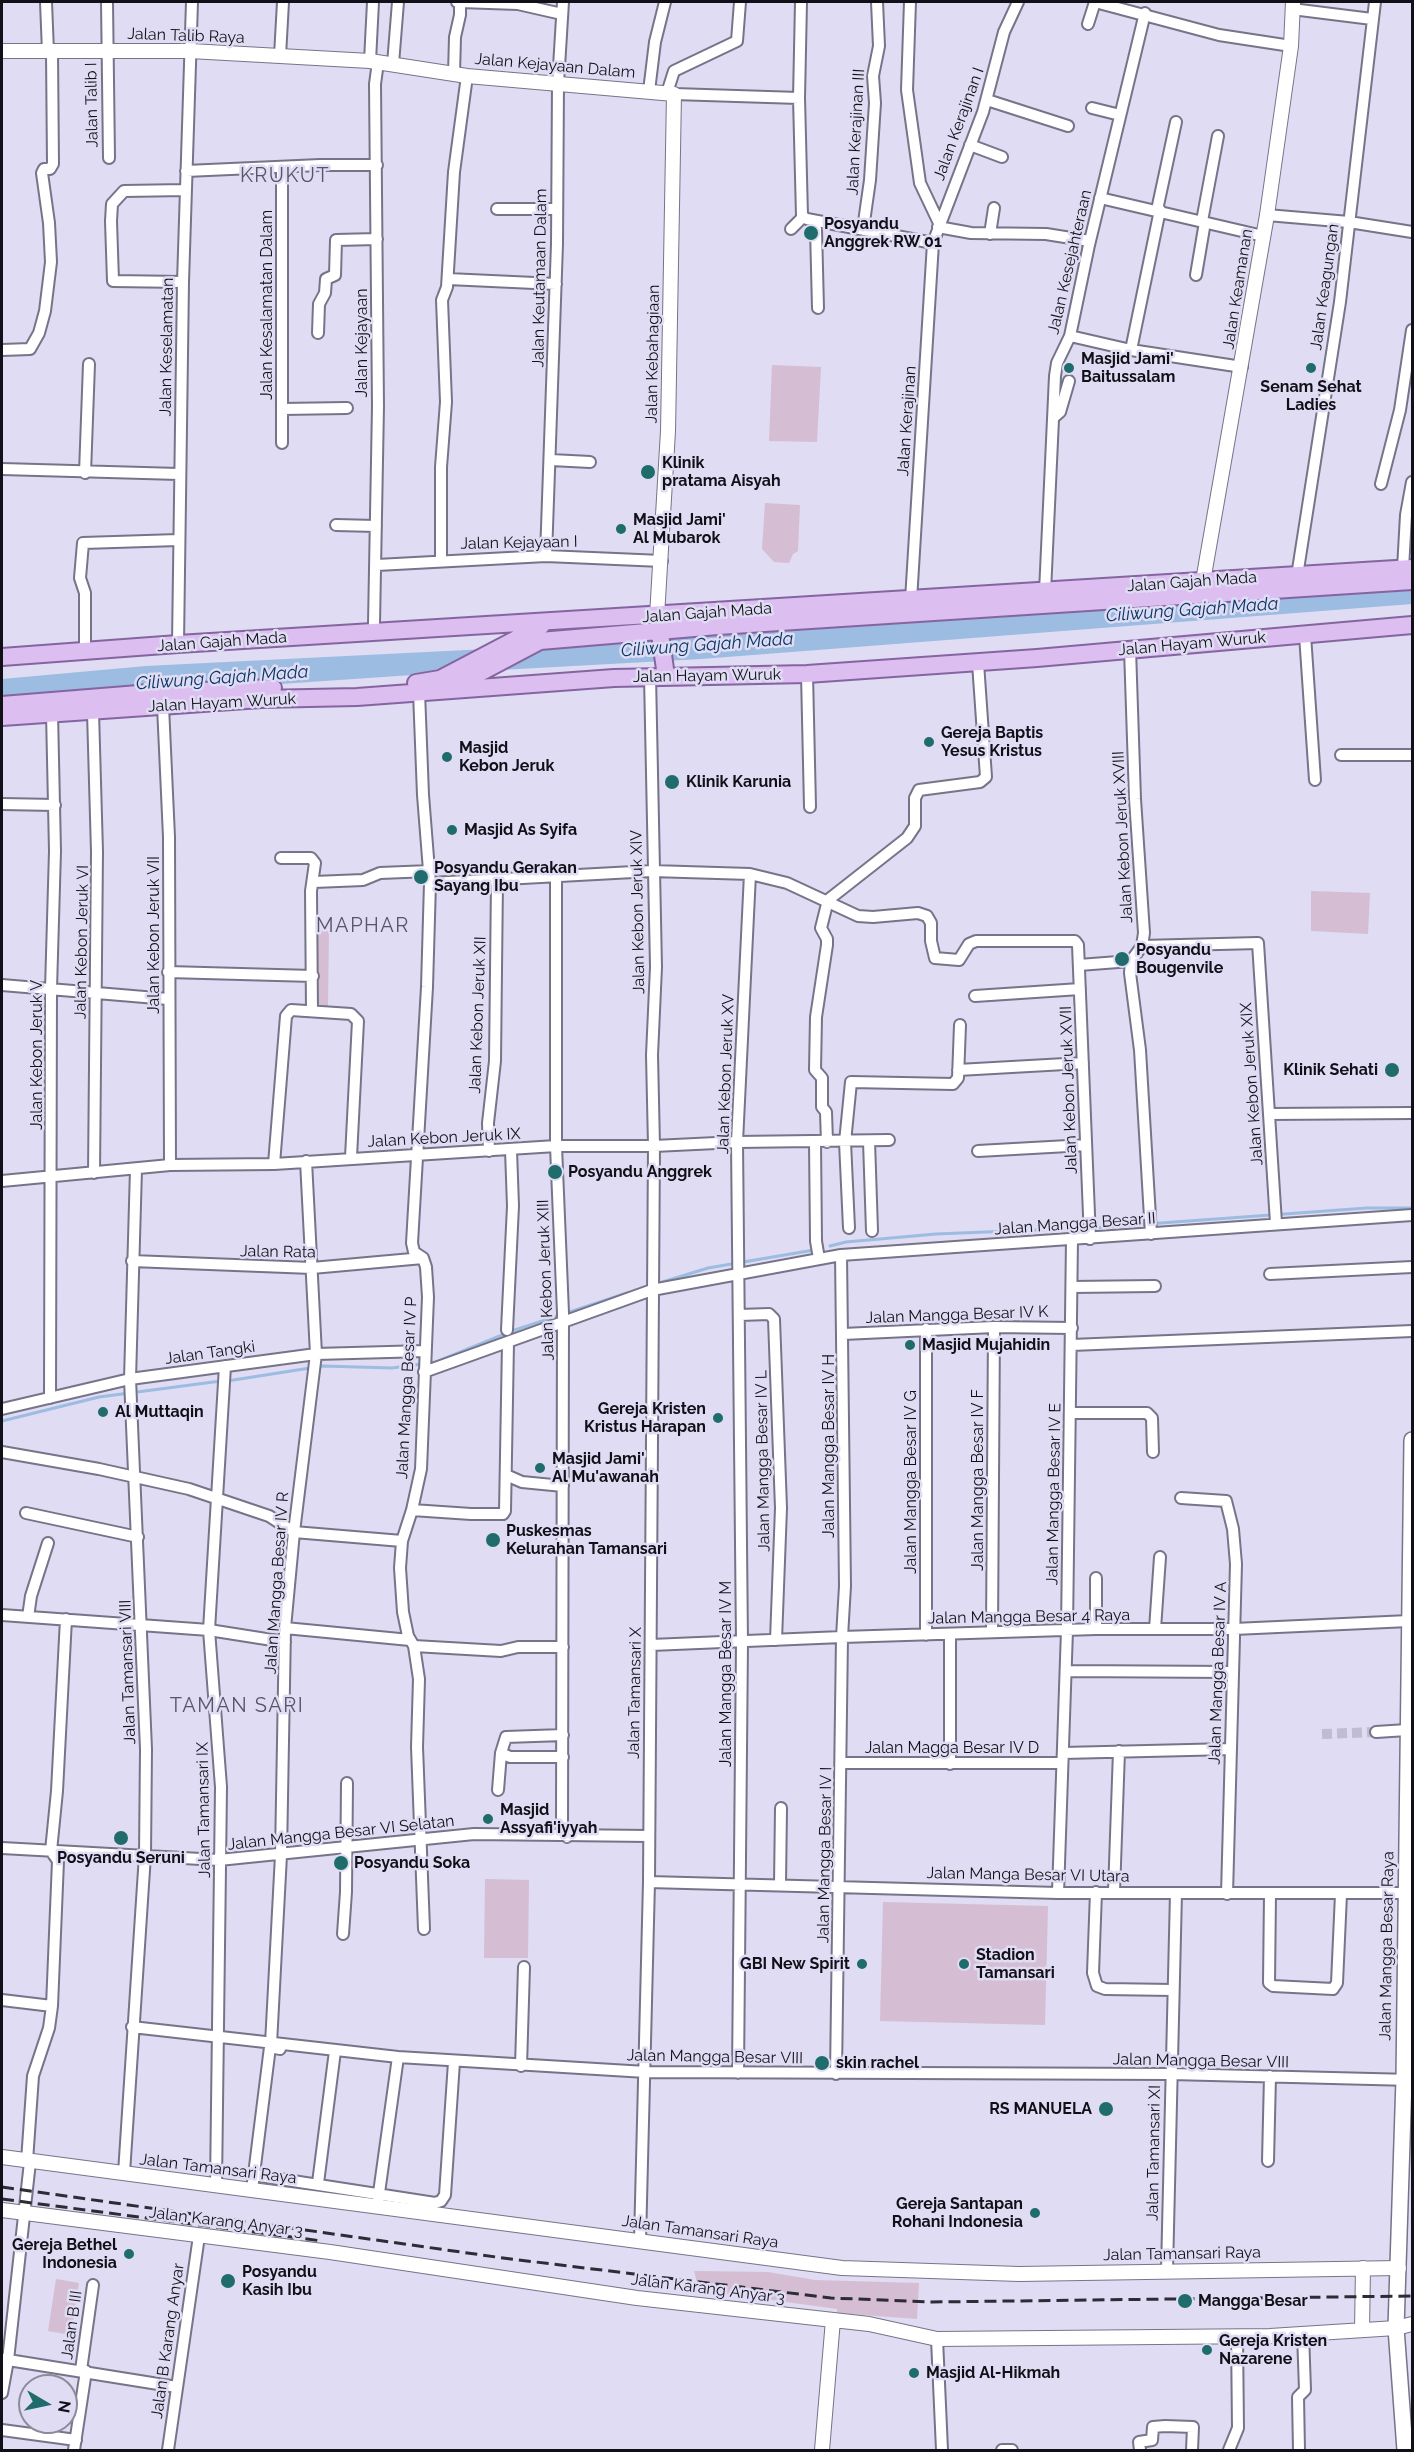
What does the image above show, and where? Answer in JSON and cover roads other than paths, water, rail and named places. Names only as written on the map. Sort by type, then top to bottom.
[{"type":"main road","name":"Jalan Gajah Mada","points":[[340,697],[447,687],[473,678],[534,643],[657,625],[911,600],[980,603],[1045,592],[1297,576],[1409,573]]},
{"type":"main road","name":"Jalan Gajah Mada","points":[[2,657],[178,644],[552,623],[657,625],[1409,573]]},
{"type":"main road","points":[[327,635],[337,626],[621,610],[657,625],[660,672]]},
{"type":"main road","points":[[423,687],[552,623]]},
{"type":"main road","name":"Jalan Hayam Wuruk","points":[[2,705],[151,693],[423,687],[660,672],[807,674],[978,663],[1413,625]]},
{"type":"main road","name":"Jalan Hayam Wuruk","points":[[2,717],[340,697],[423,687]]},
{"type":"main road","name":"Jalan Mangga Besar Raya","points":[[1404,2451],[1396,2328],[1408,2079],[1407,1730],[1413,1440]]},
{"type":"main road","points":[[1398,2359],[1406,2354],[1413,2354]]},
{"type":"street","points":[[2,350],[30,349],[39,333],[45,311],[51,262],[49,222],[42,172],[44,169],[51,169],[53,164],[50,52],[46,2]]},
{"type":"street","name":"Jalan Talib I","points":[[107,2],[109,158]]},
{"type":"street","name":"Jalan Keselamatan","points":[[178,644],[185,190],[192,2]]},
{"type":"street","points":[[280,56],[283,2]]},
{"type":"street","points":[[373,2],[374,62]]},
{"type":"street","points":[[393,64],[398,2]]},
{"type":"street","points":[[441,560],[441,466],[446,402],[442,300],[448,279],[460,75],[459,2],[506,3],[537,7],[562,14]]},
{"type":"street","name":"Jalan Keutamaan Dalam","points":[[546,556],[556,284],[558,83],[563,2]]},
{"type":"street","points":[[649,91],[655,42],[665,2]]},
{"type":"street","points":[[671,93],[674,71],[737,40],[740,2]]},
{"type":"street","points":[[791,229],[803,217],[799,98],[801,2]]},
{"type":"street","name":"Jalan Kerajinan III","points":[[863,229],[871,169],[875,103],[873,76],[879,45],[878,2]]},
{"type":"street","points":[[910,2],[907,90],[920,183],[938,225],[990,234],[1046,234],[1090,241]]},
{"type":"street","name":"Jalan Kerajinan I","points":[[938,225],[987,100],[1004,32],[1018,2]]},
{"type":"street","points":[[1088,24],[1099,2],[1219,35],[1291,46]]},
{"type":"street","name":"Jalan Keagungan","points":[[1297,576],[1340,302],[1375,2]]},
{"type":"street","points":[[1293,5],[1372,19]]},
{"type":"street","name":"Jalan Keamanan","points":[[1203,581],[1267,215],[1291,46],[1293,5]]},
{"type":"street","name":"Jalan Kesejahteraan","points":[[1045,592],[1057,363],[1070,336],[1090,241],[1145,13]]},
{"type":"street","name":"Jalan Talib Raya","points":[[2,51],[190,51],[374,62]]},
{"type":"street","name":"Jalan Kejayaan Dalam","points":[[374,62],[460,75],[671,93],[799,98]]},
{"type":"street","name":"Jalan Kejayaan","points":[[374,62],[377,165],[374,624]]},
{"type":"street","name":"Jalan Kebahagiaan","points":[[657,625],[668,431],[671,93]]},
{"type":"street","points":[[987,100],[1068,126]]},
{"type":"street","points":[[1092,108],[1120,115]]},
{"type":"street","points":[[1131,350],[1176,122]]},
{"type":"street","points":[[1196,275],[1218,136]]},
{"type":"street","points":[[970,145],[1002,157]]},
{"type":"street","points":[[186,171],[377,165]]},
{"type":"street","name":"Jalan Kesalamatan Dalam","points":[[282,168],[282,443]]},
{"type":"street","points":[[183,282],[113,282],[111,221],[112,204],[124,191],[185,190]]},
{"type":"street","points":[[1100,198],[1263,236]]},
{"type":"street","points":[[990,234],[994,208]]},
{"type":"street","points":[[497,209],[557,209]]},
{"type":"street","points":[[1267,215],[1349,222],[1413,232]]},
{"type":"street","points":[[803,217],[933,243]]},
{"type":"street","name":"Jalan Kerajinan","points":[[911,600],[933,243],[938,225]]},
{"type":"street","points":[[816,229],[818,308]]},
{"type":"street","points":[[318,333],[319,304],[324,296],[326,279],[335,276],[336,240],[377,239]]},
{"type":"street","points":[[448,279],[556,284]]},
{"type":"street","points":[[1382,484],[1400,410],[1413,330]]},
{"type":"street","points":[[1070,336],[1131,350],[1242,367]]},
{"type":"street","points":[[85,472],[89,364]]},
{"type":"street","points":[[1053,418],[1060,412],[1069,381]]},
{"type":"street","points":[[282,409],[347,408]]},
{"type":"street","points":[[550,460],[590,462]]},
{"type":"street","points":[[2,469],[179,474]]},
{"type":"street","points":[[1409,573],[1406,515],[1413,482]]},
{"type":"street","points":[[336,525],[376,526]]},
{"type":"street","points":[[86,651],[85,593],[80,572],[83,543],[178,540]]},
{"type":"street","name":"Jalan Kejayaan I","points":[[376,565],[546,556],[662,561]]},
{"type":"street","points":[[1305,634],[1315,780]]},
{"type":"street","name":"Jalan Kebon Jeruk XVIII","points":[[1130,649],[1142,946],[1131,961]]},
{"type":"street","points":[[827,1142],[822,1078],[815,1070],[816,1017],[827,945],[827,939],[820,928],[828,900],[907,838],[915,826],[915,798],[919,790],[980,782],[986,777],[978,663]]},
{"type":"street","name":"Jalan Kebon Jeruk XIV","points":[[654,1146],[652,1055],[656,967],[652,871],[660,672]]},
{"type":"street","points":[[807,674],[810,807]]},
{"type":"street","name":"Jalan Mangga Besar IV P","points":[[423,687],[423,795],[430,883],[412,1243],[414,1252],[423,1258],[426,1267],[428,1298],[421,1469],[402,1541],[402,1590],[419,1679],[417,1747],[424,1929]]},
{"type":"street","name":"Jalan Kebon Jeruk VII","points":[[163,706],[169,837],[170,1165]]},
{"type":"street","name":"Jalan Kebon Jeruk VI","points":[[93,712],[98,852],[94,1173]]},
{"type":"street","name":"Jalan Kebon Jeruk V","points":[[50,1398],[53,1176],[51,989],[55,805],[52,713]]},
{"type":"street","points":[[1341,755],[1413,755]]},
{"type":"street","points":[[2,804],[55,805]]},
{"type":"street","points":[[280,858],[311,858],[315,862],[311,891],[312,1011]]},
{"type":"street","points":[[314,882],[363,880],[380,873],[430,871]]},
{"type":"street","points":[[430,883],[652,871],[750,874],[787,883],[828,900]]},
{"type":"street","name":"Jalan Kebon Jeruk XV","points":[[740,1272],[737,1142],[750,874]]},
{"type":"street","name":"Jalan Kebon Jeruk XIII","points":[[556,876],[556,1146],[563,1320],[562,1826],[567,1837]]},
{"type":"street","name":"Jalan Kebon Jeruk XII","points":[[489,1151],[488,1123],[495,1061],[496,880]]},
{"type":"street","name":"Jalan Kebon Jeruk XVII","points":[[828,900],[858,915],[873,917],[918,913],[927,916],[931,923],[933,956],[950,961],[959,960],[969,944],[976,941],[1075,941],[1079,965],[1089,1235]]},
{"type":"street","name":"Jalan Kebon Jeruk XIX","points":[[1142,946],[1258,943],[1276,1220]]},
{"type":"street","points":[[1079,965],[1131,961],[1140,1050],[1151,1232]]},
{"type":"street","points":[[168,972],[313,976]]},
{"type":"street","points":[[2,986],[168,999]]},
{"type":"street","points":[[975,996],[1080,989]]},
{"type":"street","points":[[274,1164],[287,1013],[291,1010],[351,1014],[358,1022],[351,1158]]},
{"type":"street","points":[[849,1228],[845,1142],[849,1086],[852,1080],[949,1085],[956,1082],[960,1025]]},
{"type":"street","points":[[958,1070],[1083,1063]]},
{"type":"street","points":[[1269,1114],[1413,1113]]},
{"type":"street","name":"Jalan Kebon Jeruk IX","points":[[2,1181],[170,1165],[274,1164],[556,1146],[889,1140]]},
{"type":"street","points":[[869,1141],[872,1231]]},
{"type":"street","points":[[815,1142],[818,1252]]},
{"type":"street","points":[[978,1150],[1086,1145]]},
{"type":"street","name":"Jalan Tamansari X","points":[[640,2241],[649,1882],[654,1146]]},
{"type":"street","points":[[507,1330],[513,1206],[511,1150]]},
{"type":"street","name":"Jalan Mangga Besar IV R","points":[[270,2046],[281,1856],[285,1628],[315,1359],[306,1161]]},
{"type":"street","name":"Jalan Tamansari VIII","points":[[124,2173],[145,1855],[146,1749],[131,1388],[132,1261],[136,1169]]},
{"type":"street","name":"Jalan Mangga Besar II","points":[[424,1371],[652,1290],[740,1272],[818,1252],[841,1255],[1072,1239],[1089,1235],[1151,1232],[1276,1220],[1413,1215]]},
{"type":"street","name":"Jalan Mangga Besar IV E","points":[[1058,1893],[1067,1630],[1072,1239]]},
{"type":"street","name":"Jalan Mangga Besar IV H","points":[[841,1255],[845,1591],[842,1637]]},
{"type":"street","name":"Jalan Rata","points":[[132,1261],[312,1268],[423,1258]]},
{"type":"street","points":[[1270,1274],[1413,1267]]},
{"type":"street","name":"Jalan Mangga Besar IV M","points":[[738,2073],[742,1642],[740,1272]]},
{"type":"street","points":[[1072,1287],[1155,1286]]},
{"type":"street","name":"Jalan Mangga Besar IV L","points":[[740,1315],[770,1314],[774,1319],[781,1508],[776,1640]]},
{"type":"street","name":"Jalan Mangga Besar IV K","points":[[843,1334],[994,1327],[1072,1328]]},
{"type":"street","name":"Jalan Mangga Besar IV F","points":[[992,1632],[994,1327]]},
{"type":"street","name":"Jalan Mangga Besar IV G","points":[[926,1329],[926,1635]]},
{"type":"street","points":[[1072,1345],[1413,1331]]},
{"type":"street","points":[[412,1510],[503,1514],[507,1475],[508,1343]]},
{"type":"street","name":"Jalan Tangki","points":[[2,1409],[50,1398],[225,1375],[315,1359],[424,1353]]},
{"type":"street","name":"Jalan Tamansari IX","points":[[216,2186],[220,2038],[220,1765],[209,1630],[225,1375]]},
{"type":"street","points":[[1070,1413],[1147,1413],[1152,1418],[1153,1452]]},
{"type":"street","points":[[2,1452],[135,1476],[217,1498],[268,1516],[294,1532],[402,1541]]},
{"type":"street","points":[[507,1475],[522,1482],[563,1486]]},
{"type":"street","name":"Jalan Mangga Besar IV A","points":[[1181,1498],[1219,1499],[1227,1502],[1236,1564],[1227,1749],[1227,1894]]},
{"type":"street","points":[[26,1513],[138,1537]]},
{"type":"street","points":[[28,1617],[33,1586],[48,1543]]},
{"type":"street","points":[[1155,1629],[1160,1557]]},
{"type":"street","points":[[1096,1578],[1096,1629]]},
{"type":"street","points":[[2,1615],[209,1630],[285,1642]]},
{"type":"street","points":[[2,2392],[23,2213],[33,2076],[49,2028],[52,2006],[58,1861],[51,1851],[57,1791],[66,1619]]},
{"type":"street","name":"Jalan Mangga Besar 4 Raya","points":[[651,1645],[1096,1629],[1234,1629],[1409,1621]]},
{"type":"street","points":[[285,1628],[501,1651],[518,1647],[563,1647]]},
{"type":"street","points":[[950,1635],[950,1764]]},
{"type":"street","name":"Jalan Mangga Besar IV I","points":[[836,2074],[842,1637]]},
{"type":"street","points":[[1066,1671],[1232,1672]]},
{"type":"street","points":[[1376,1732],[1407,1730]]},
{"type":"street","points":[[498,1790],[501,1753],[506,1737],[563,1734]]},
{"type":"street","name":"Jalan Magga Besar IV D","points":[[842,1763],[950,1764],[1063,1758],[1119,1751],[1227,1749]]},
{"type":"street","points":[[1114,1892],[1119,1751]]},
{"type":"street","points":[[501,1753],[510,1757],[563,1757]]},
{"type":"street","points":[[343,1934],[346,1892],[347,1783]]},
{"type":"street","points":[[780,1884],[781,1808]]},
{"type":"street","name":"Jalan Mangga Besar VI Selatan","points":[[2,1848],[219,1860],[281,1856],[474,1834],[567,1837],[649,1836]]},
{"type":"street","name":"Jalan Manga Besar VI Utara","points":[[649,1882],[1058,1893],[1341,1894],[1408,1902]]},
{"type":"street","points":[[1096,1892],[1093,1973],[1097,1986],[1105,1989],[1173,1990]]},
{"type":"street","name":"Jalan Tamansari XI","points":[[1167,2270],[1176,1893]]},
{"type":"street","points":[[1270,1894],[1269,1983],[1273,1986],[1333,1989],[1337,1983],[1341,1894]]},
{"type":"street","points":[[522,2066],[524,1967]]},
{"type":"street","points":[[2,2000],[52,2006]]},
{"type":"street","points":[[132,2026],[270,2046],[252,2190]]},
{"type":"street","name":"Jalan Mangga Besar VIII","points":[[270,2046],[454,2065],[646,2072],[1171,2074],[1408,2079]]},
{"type":"street","points":[[318,2183],[335,2054]]},
{"type":"street","points":[[378,2200],[398,2060]]},
{"type":"street","points":[[254,2175],[318,2183],[378,2200],[435,2203],[441,2201],[445,2195],[454,2065]]},
{"type":"street","points":[[1268,2161],[1270,2076]]},
{"type":"street","name":"Jalan Tamansari Raya","points":[[2,2157],[216,2186],[378,2200],[640,2241],[842,2268],[1019,2274],[1399,2268]]},
{"type":"street","name":"Jalan Karang Anyar 3","points":[[2,2210],[330,2252],[637,2298],[869,2324],[937,2339],[1237,2336],[1396,2328],[1413,2324]]},
{"type":"street","name":"Jalan B Karang Anyar","points":[[168,2451],[199,2236]]},
{"type":"street","points":[[1362,2330],[1363,2268]]},
{"type":"street","name":"Jalan B III","points":[[75,2445],[93,2285]]},
{"type":"street","points":[[822,2451],[833,2320]]},
{"type":"street","points":[[1299,2451],[1298,2397],[1305,2390],[1303,2333]]},
{"type":"street","points":[[1229,2451],[1238,2428],[1237,2336]]},
{"type":"street","points":[[937,2339],[942,2451]]},
{"type":"street","points":[[5,2359],[177,2387]]},
{"type":"street","points":[[1140,2451],[1139,2442],[1152,2440],[1153,2427],[1165,2426],[1193,2427],[1192,2451]]},
{"type":"street","points":[[2,2430],[75,2445]]},
{"type":"street","points":[[1002,2451],[1012,2451]]},
{"type":"water","name":"Ciliwung Gajah Mada","points":[[1412,584],[1412,604],[701,659],[427,674],[2,703],[2,679],[146,666],[627,642]]},
{"type":"waterway","points":[[1092,1228],[1367,1208],[1412,1208]]},
{"type":"waterway","points":[[830,1246],[846,1242],[936,1234],[1086,1228]]},
{"type":"waterway","points":[[656,1284],[708,1268],[814,1250]]},
{"type":"waterway","points":[[227,1381],[323,1366],[392,1368],[436,1362],[512,1331],[627,1293]]},
{"type":"waterway","points":[[2,1421],[99,1397],[221,1381]]},
{"type":"tunnel","points":[[1322,1734],[1376,1732]]},
{"type":"railway","points":[[2,2187],[503,2258],[831,2298],[932,2302],[1412,2296]]},
{"type":"railway","points":[[2,2199],[322,2241]]},
{"type":"place","name":"Posyandu Anggrek RW 01","points":[[811,233]]},
{"type":"place","name":"Masjid Jami' Baitussalam","points":[[1069,368]]},
{"type":"place","name":"Senam Sehat Ladies","points":[[1311,368]]},
{"type":"place","name":"Klinik pratama Aisyah","points":[[648,472]]},
{"type":"place","name":"Masjid Jami' Al Mubarok","points":[[621,529]]},
{"type":"place","name":"Gereja Baptis Yesus Kristus","points":[[929,742]]},
{"type":"place","name":"Masjid Kebon Jeruk","points":[[447,757]]},
{"type":"place","name":"Klinik Karunia","points":[[672,782]]},
{"type":"place","name":"Masjid As Syifa","points":[[452,830]]},
{"type":"place","name":"Posyandu Gerakan Sayang Ibu","points":[[421,877]]},
{"type":"place","name":"Posyandu Bougenvile","points":[[1122,959]]},
{"type":"place","name":"Klinik Sehati","points":[[1392,1070]]},
{"type":"place","name":"Posyandu Anggrek","points":[[555,1172]]},
{"type":"place","name":"Masjid Mujahidin","points":[[910,1345]]},
{"type":"place","name":"Al Muttaqin","points":[[103,1412]]},
{"type":"place","name":"Gereja Kristen Kristus Harapan","points":[[718,1418]]},
{"type":"place","name":"Masjid Jami' Al Mu'awanah","points":[[540,1468]]},
{"type":"place","name":"Puskesmas Kelurahan Tamansari","points":[[493,1540]]},
{"type":"place","name":"Masjid Assyafi'iyyah","points":[[488,1819]]},
{"type":"place","name":"Posyandu Seruni","points":[[121,1838]]},
{"type":"place","name":"Posyandu Soka","points":[[341,1863]]},
{"type":"place","name":"GBI New Spirit","points":[[862,1964]]},
{"type":"place","name":"Stadion Tamansari","points":[[964,1964]]},
{"type":"place","name":"skin rachel","points":[[822,2063]]},
{"type":"place","name":"RS MANUELA","points":[[1106,2109]]},
{"type":"place","name":"Gereja Santapan Rohani Indonesia","points":[[1035,2213]]},
{"type":"place","name":"Gereja Bethel Indonesia","points":[[129,2254]]},
{"type":"place","name":"Posyandu Kasih Ibu","points":[[228,2281]]},
{"type":"place","name":"Mangga Besar","points":[[1185,2301]]},
{"type":"place","name":"Gereja Kristen Nazarene","points":[[1207,2350]]},
{"type":"place","name":"Masjid Al-Hikmah","points":[[914,2373]]},
{"type":"district","name":"KRUKUT","points":[[285,176]]},
{"type":"district","name":"MAPHAR","points":[[363,926]]},
{"type":"district","name":"TAMAN SARI","points":[[237,1706]]}]
